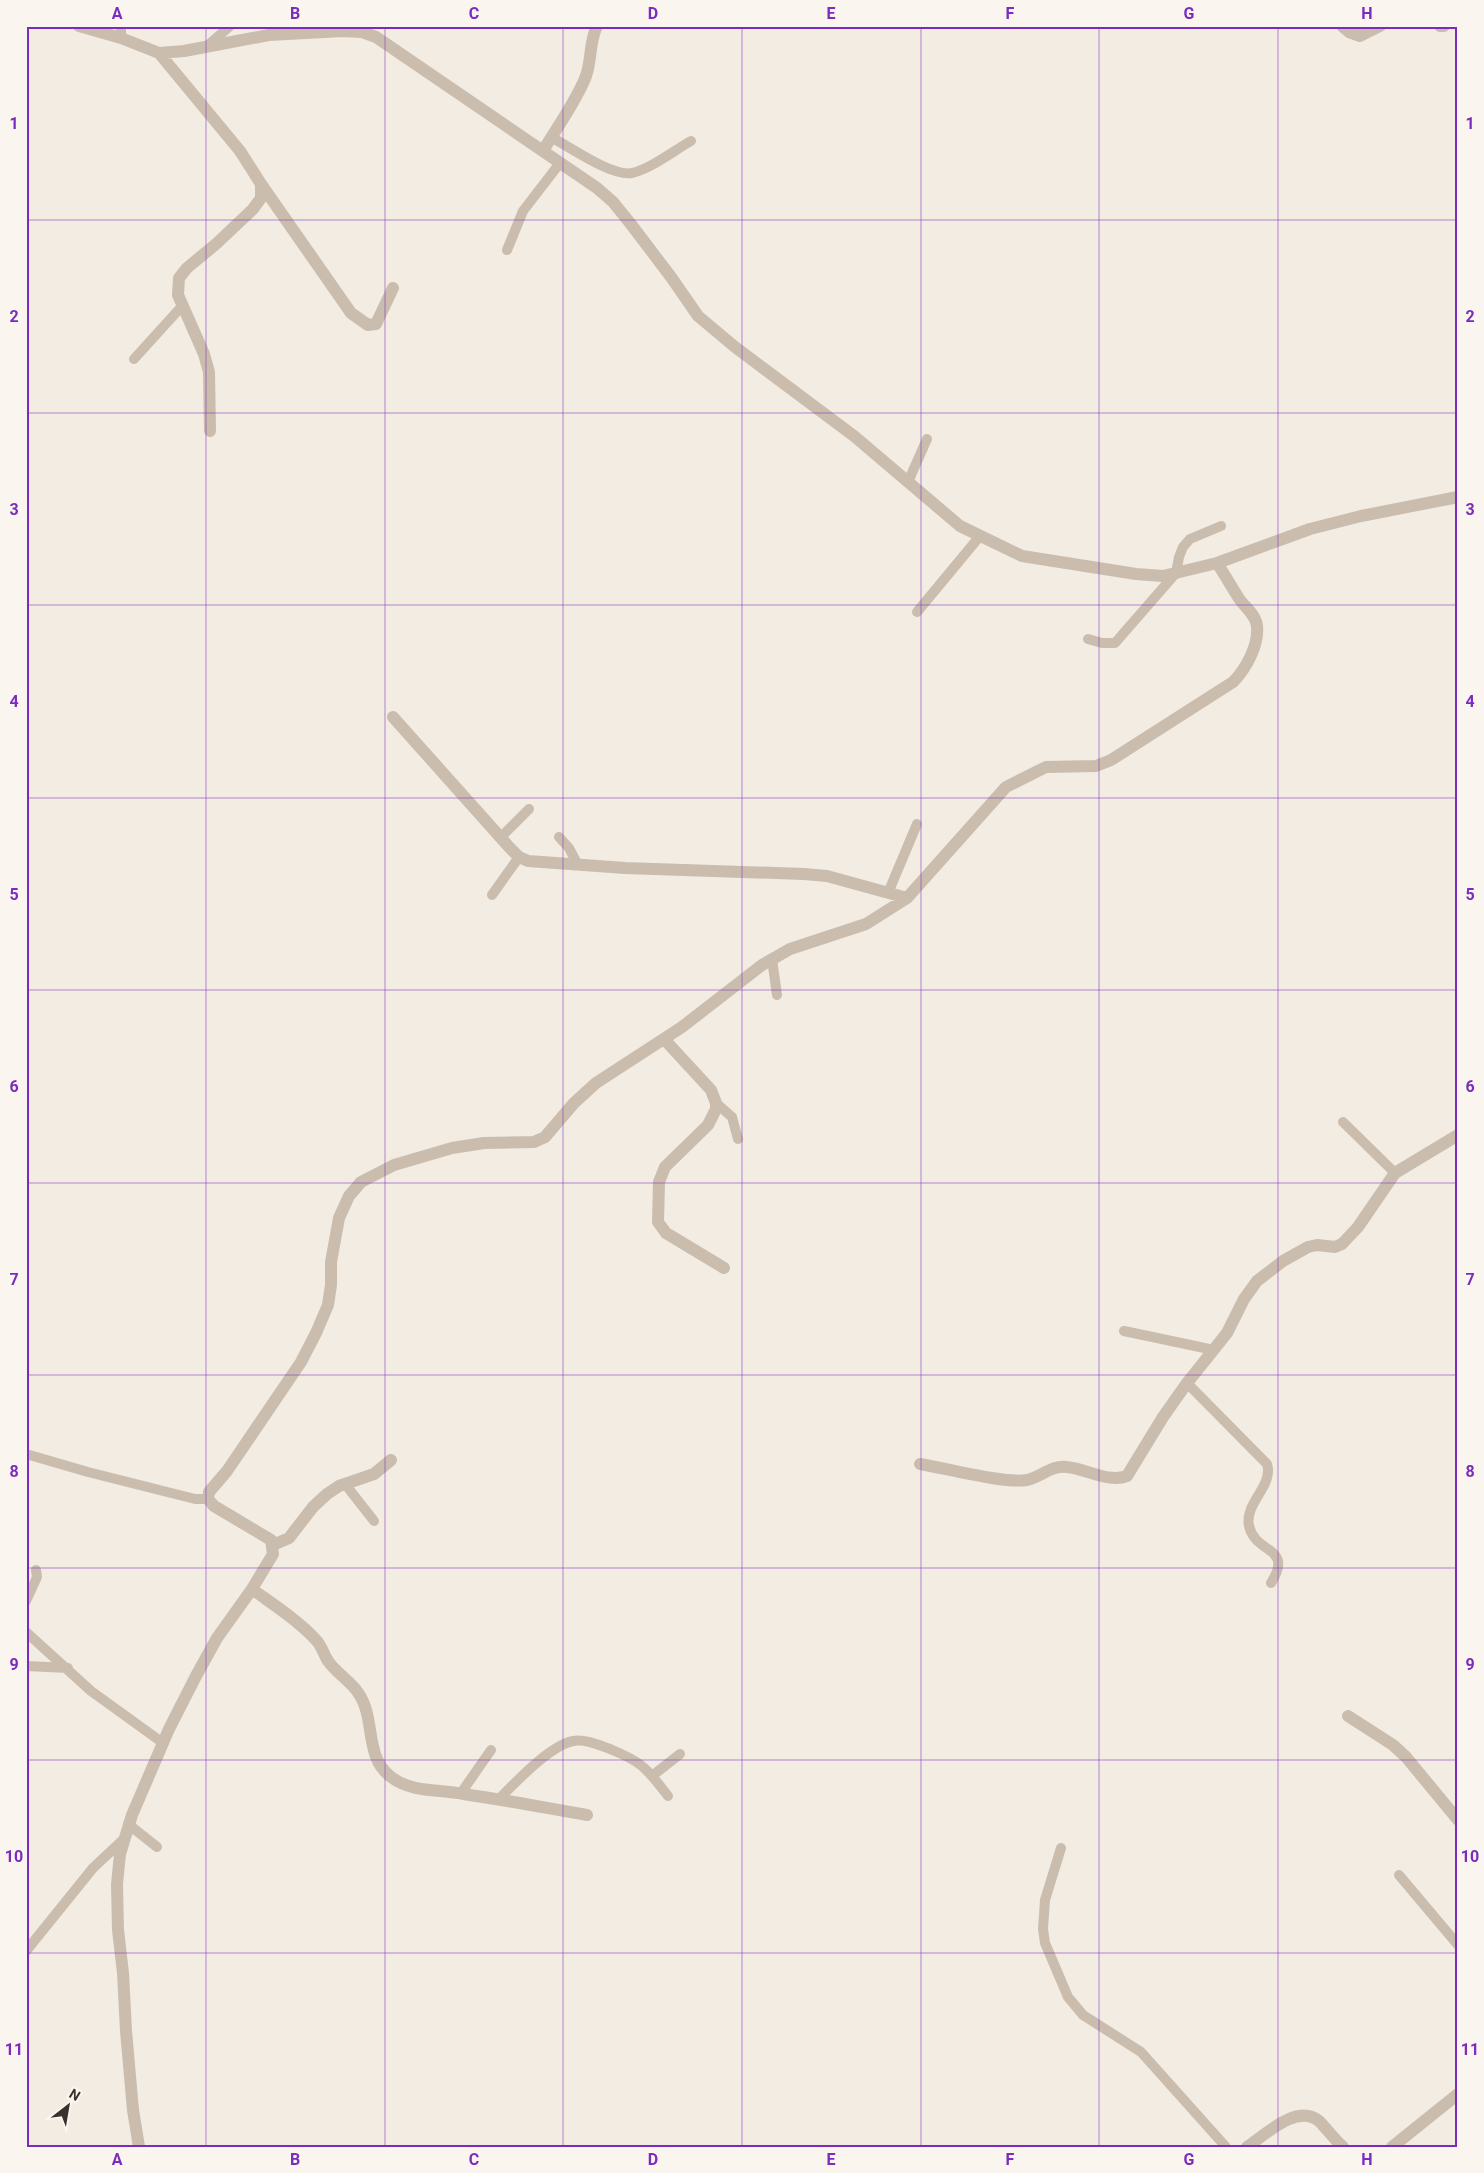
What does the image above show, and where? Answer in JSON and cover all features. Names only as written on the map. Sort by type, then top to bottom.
[{"type":"street","points":[[79,26],[121,32],[159,53],[240,151],[341,301],[360,321],[368,325],[376,324],[393,288]]},
{"type":"street","points":[[543,151],[582,85],[590,64],[591,42],[597,26]]},
{"type":"street","points":[[1342,26],[1349,32],[1360,36],[1380,26]]},
{"type":"street","points":[[159,53],[269,36],[343,31],[362,32],[376,36],[421,65],[613,202],[671,277],[698,316],[854,436],[960,526],[1022,556],[1136,574],[1163,576],[1217,563],[1310,529],[1361,516],[1458,497]]},
{"type":"street","points":[[210,431],[209,372],[204,354],[177,287],[179,278],[187,268],[253,209],[261,198],[261,184]]},
{"type":"street","points":[[139,2147],[133,2110],[126,2031],[124,1973],[118,1930],[117,1884],[120,1854],[128,1824],[163,1743],[196,1676],[218,1638],[252,1589],[273,1554],[271,1540],[261,1532],[214,1506],[208,1499],[209,1492],[227,1471],[301,1362],[316,1333],[328,1305],[331,1285],[331,1262],[339,1218],[349,1196],[361,1182],[394,1165],[452,1148],[484,1143],[534,1142],[545,1137],[553,1130],[574,1103],[596,1083],[618,1067],[664,1040],[772,959],[790,949],[866,924],[907,898],[1006,787],[1046,767],[1096,766],[1111,760],[1234,682],[1245,670],[1254,643],[1257,624],[1251,612],[1240,600],[1217,563]]},
{"type":"street","points":[[393,717],[519,857],[528,861],[827,876],[907,898]]},
{"type":"street","points":[[664,1040],[710,1090],[716,1103],[715,1115],[708,1126],[664,1167],[658,1182],[658,1222],[666,1234],[724,1268]]},
{"type":"street","points":[[920,1464],[1012,1480],[1028,1480],[1055,1467],[1067,1467],[1118,1480],[1127,1476],[1148,1440],[1187,1382],[1226,1334],[1244,1299],[1257,1281],[1283,1261],[1308,1247],[1317,1245],[1335,1247],[1342,1244],[1358,1227],[1395,1173],[1458,1135]]},
{"type":"street","points":[[273,1545],[289,1538],[313,1507],[327,1494],[345,1484],[374,1474],[391,1460]]},
{"type":"street","points":[[252,1589],[304,1628],[318,1643],[328,1661],[356,1689],[367,1710],[371,1728],[371,1741],[377,1762],[390,1776],[406,1786],[461,1793],[587,1815]]},
{"type":"street","points":[[1348,1716],[1392,1745],[1406,1758],[1458,1820]]},
{"type":"street","points":[[1392,2147],[1457,2096]]},
{"type":"street","points":[[1248,2147],[1286,2119],[1301,2116],[1318,2120],[1329,2135],[1343,2147]]},
{"type":"lane","points":[[206,47],[230,26]]},
{"type":"lane","points":[[552,137],[620,173],[632,173],[645,168],[691,141]]},
{"type":"lane","points":[[507,250],[523,211],[560,163]]},
{"type":"lane","points":[[134,359],[183,305]]},
{"type":"lane","points":[[908,482],[927,439]]},
{"type":"lane","points":[[1088,639],[1102,643],[1115,643],[1176,573],[1183,547],[1190,540],[1221,526]]},
{"type":"lane","points":[[916,612],[980,536]]},
{"type":"lane","points":[[501,837],[529,809]]},
{"type":"lane","points":[[888,893],[917,824]]},
{"type":"lane","points":[[559,837],[569,848],[578,865]]},
{"type":"lane","points":[[492,895],[519,857]]},
{"type":"lane","points":[[772,959],[778,995]]},
{"type":"lane","points":[[716,1103],[732,1117],[738,1140]]},
{"type":"lane","points":[[1343,1122],[1395,1173]]},
{"type":"lane","points":[[1124,1331],[1214,1350]]},
{"type":"lane","points":[[1187,1382],[1267,1464],[1267,1480],[1253,1504],[1249,1526],[1255,1538],[1279,1560],[1280,1567],[1271,1583]]},
{"type":"lane","points":[[26,1454],[195,1499],[208,1499]]},
{"type":"lane","points":[[345,1484],[374,1521]]},
{"type":"lane","points":[[26,1601],[37,1577],[36,1570]]},
{"type":"lane","points":[[26,1632],[68,1668],[91,1691],[163,1743]]},
{"type":"lane","points":[[26,1666],[68,1668]]},
{"type":"lane","points":[[498,1800],[541,1759],[572,1741],[585,1741],[635,1760],[647,1769],[668,1796]]},
{"type":"lane","points":[[461,1793],[492,1750]]},
{"type":"lane","points":[[652,1776],[680,1754]]},
{"type":"lane","points":[[128,1824],[157,1847]]},
{"type":"lane","points":[[26,1951],[93,1868],[124,1839]]},
{"type":"lane","points":[[1061,1848],[1045,1900],[1043,1929],[1045,1943],[1068,1997],[1083,2015],[1132,2045],[1146,2057],[1226,2147]]},
{"type":"lane","points":[[1399,1875],[1458,1945]]}]
